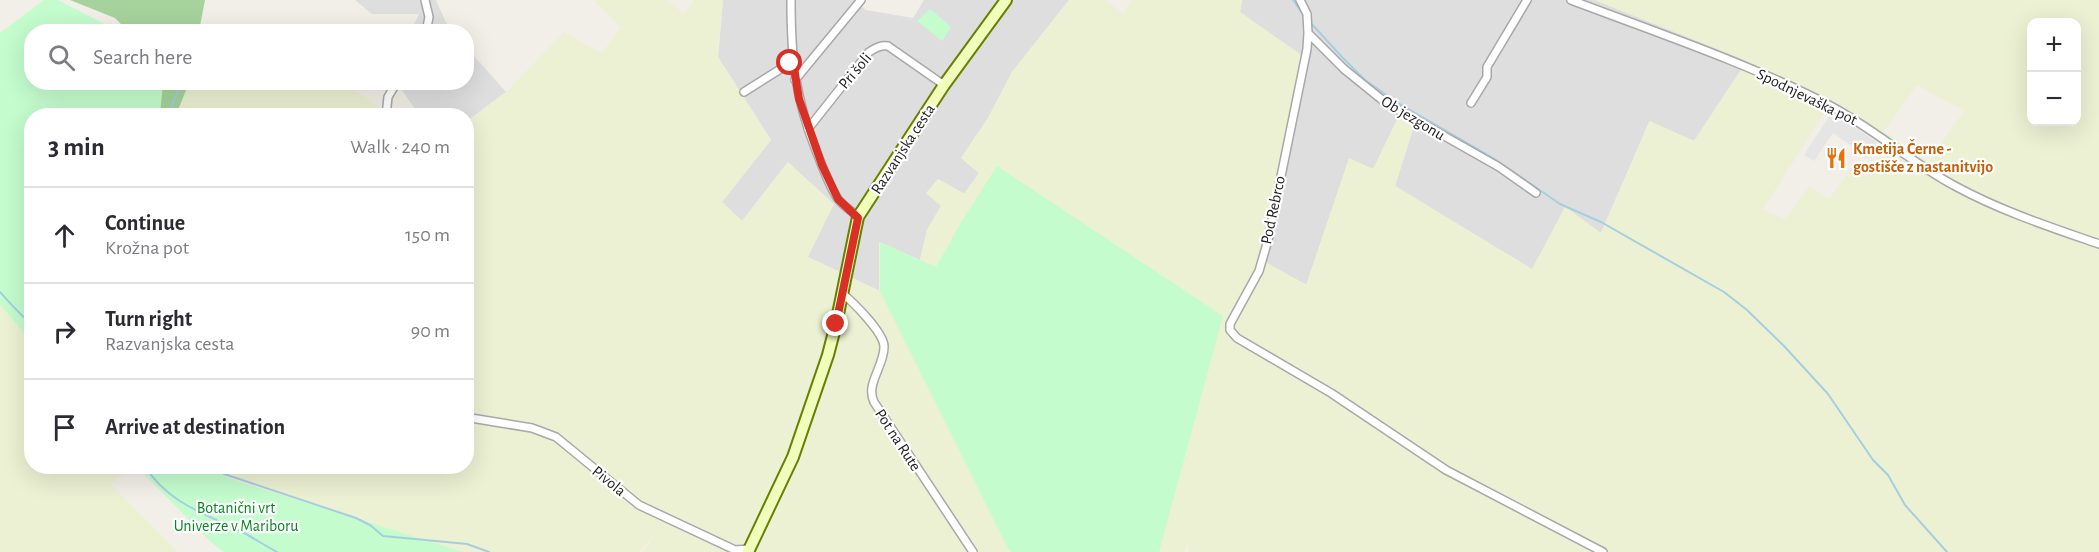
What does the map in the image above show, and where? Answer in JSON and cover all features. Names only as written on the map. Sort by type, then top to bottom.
[{"type":"street","points":[[425,0],[429,17],[428,24]]},
{"type":"street","points":[[791,0],[795,80],[808,129],[838,199],[858,218]]},
{"type":"street","points":[[795,80],[861,0]]},
{"type":"street","name":"Razvanjska cesta","points":[[748,551],[793,457],[828,355],[858,218],[944,86],[1006,0]]},
{"type":"street","points":[[1300,0],[1307,14],[1308,33]]},
{"type":"street","points":[[1472,103],[1487,77],[1487,67],[1527,0]]},
{"type":"street","name":"Spodnjevaška pot","points":[[1571,0],[1782,83],[1825,103],[1867,127],[1954,186],[1998,207],[2099,244]]},
{"type":"street","name":"Ob jezgonu","points":[[1308,33],[1344,69],[1386,103],[1499,167],[1536,193]]},
{"type":"street","name":"Pod Rebrco","points":[[1308,33],[1307,49],[1268,240],[1259,271],[1230,324],[1230,330],[1237,338],[1330,393],[1446,470],[1603,552]]},
{"type":"street","name":"Pri šoli","points":[[808,129],[869,52],[883,45],[888,46],[944,86]]},
{"type":"street","points":[[744,92],[793,61]]},
{"type":"street","points":[[387,108],[388,97],[392,90]]},
{"type":"street","name":"Pot na Rute","points":[[843,294],[853,302],[880,336],[884,345],[871,391],[874,402],[973,552]]},
{"type":"street","name":"Pivola","points":[[474,419],[531,429],[556,437],[639,505],[735,550],[748,551]]},
{"type":"shaded area","points":[[355,0],[436,0],[447,24],[414,24],[419,14],[372,14]]},
{"type":"shaded area","points":[[723,0],[854,0],[866,10],[913,18],[924,0],[1069,0],[1012,72],[988,118],[961,158],[979,173],[964,194],[938,179],[927,193],[941,206],[927,230],[920,260],[879,242],[880,291],[808,257],[788,162],[742,221],[722,202],[771,140],[718,57]]},
{"type":"shaded area","points":[[1242,0],[1595,0],[1747,61],[1694,141],[1649,122],[1601,233],[1565,207],[1533,270],[1395,186],[1414,126],[1373,169],[1349,159],[1307,285],[1264,262],[1240,12]]},
{"type":"shaded area","points":[[474,56],[506,92],[474,116],[474,108],[414,108],[402,90],[474,90]]},
{"type":"shaded area","points":[[1832,112],[1877,142],[1866,158],[1833,133],[1814,161],[1804,155]]},
{"type":"green space","points":[[44,0],[58,0],[104,24],[24,24],[24,90],[162,90],[161,108],[24,108],[24,333],[0,304],[0,33]]},
{"type":"green space","points":[[70,0],[205,0],[200,24],[121,24],[115,18]]},
{"type":"green space","points":[[593,0],[666,0],[684,13],[694,0],[723,0],[718,57],[771,140],[722,202],[742,221],[788,162],[834,204],[808,257],[879,291],[879,242],[920,260],[927,230],[941,206],[926,193],[938,179],[965,194],[979,173],[961,158],[988,118],[1012,72],[1069,0],[1105,0],[1124,14],[1131,0],[1242,0],[1240,12],[1303,56],[1264,261],[1306,285],[1349,158],[1373,169],[1399,115],[1414,125],[1395,186],[1532,269],[1565,207],[1601,233],[1650,121],[1694,141],[1747,61],[1595,0],[2099,0],[2099,552],[1188,552],[1190,540],[1184,552],[643,552],[656,534],[639,552],[450,552],[251,483],[224,476],[235,474],[474,474],[474,116],[506,92],[564,32],[602,53],[621,27]],"holes":[[[1917,85],[1964,111],[1928,162],[1884,131]],[[1833,100],[1891,139],[1870,169],[1856,162],[1829,199],[1810,186],[1785,219],[1763,209]]]},
{"type":"green space","points":[[930,9],[951,27],[942,41],[917,21]]},
{"type":"green space","points":[[160,90],[186,90],[179,108],[154,108]]},
{"type":"green space","points":[[186,90],[355,90],[380,108],[179,108]]},
{"type":"green space","points":[[997,166],[1223,316],[1159,552],[1012,552],[1008,549],[880,291],[880,242],[936,267]]},
{"type":"green space","points":[[0,301],[24,328],[24,474],[124,474],[110,484],[178,552],[0,552]]},
{"type":"green space","name":"Botanični vrt Univerze v Mariboru","points":[[144,474],[226,474],[225,477],[463,552],[224,552],[212,543]]},
{"type":"waterway","points":[[1293,0],[1305,17]]},
{"type":"waterway","points":[[1309,21],[1365,80],[1398,103],[1493,158],[1560,204],[1601,222],[1724,292],[1747,310],[1828,394],[1873,460],[1888,475],[1905,505],[1947,552]]},
{"type":"waterway","points":[[171,108],[178,90]]},
{"type":"waterway","points":[[0,292],[24,317]]},
{"type":"waterway","points":[[151,474],[176,499],[277,552]]},
{"type":"waterway","points":[[224,474],[356,518],[370,525],[383,536],[467,544],[489,552]]},
{"type":"place","name":"Kmetija Černe - gostišče z nastanitvijo","points":[[1836,158]]},
{"type":"route","points":[[790,63],[793,61],[799,99],[822,165],[838,199],[858,218],[836,324]]}]
